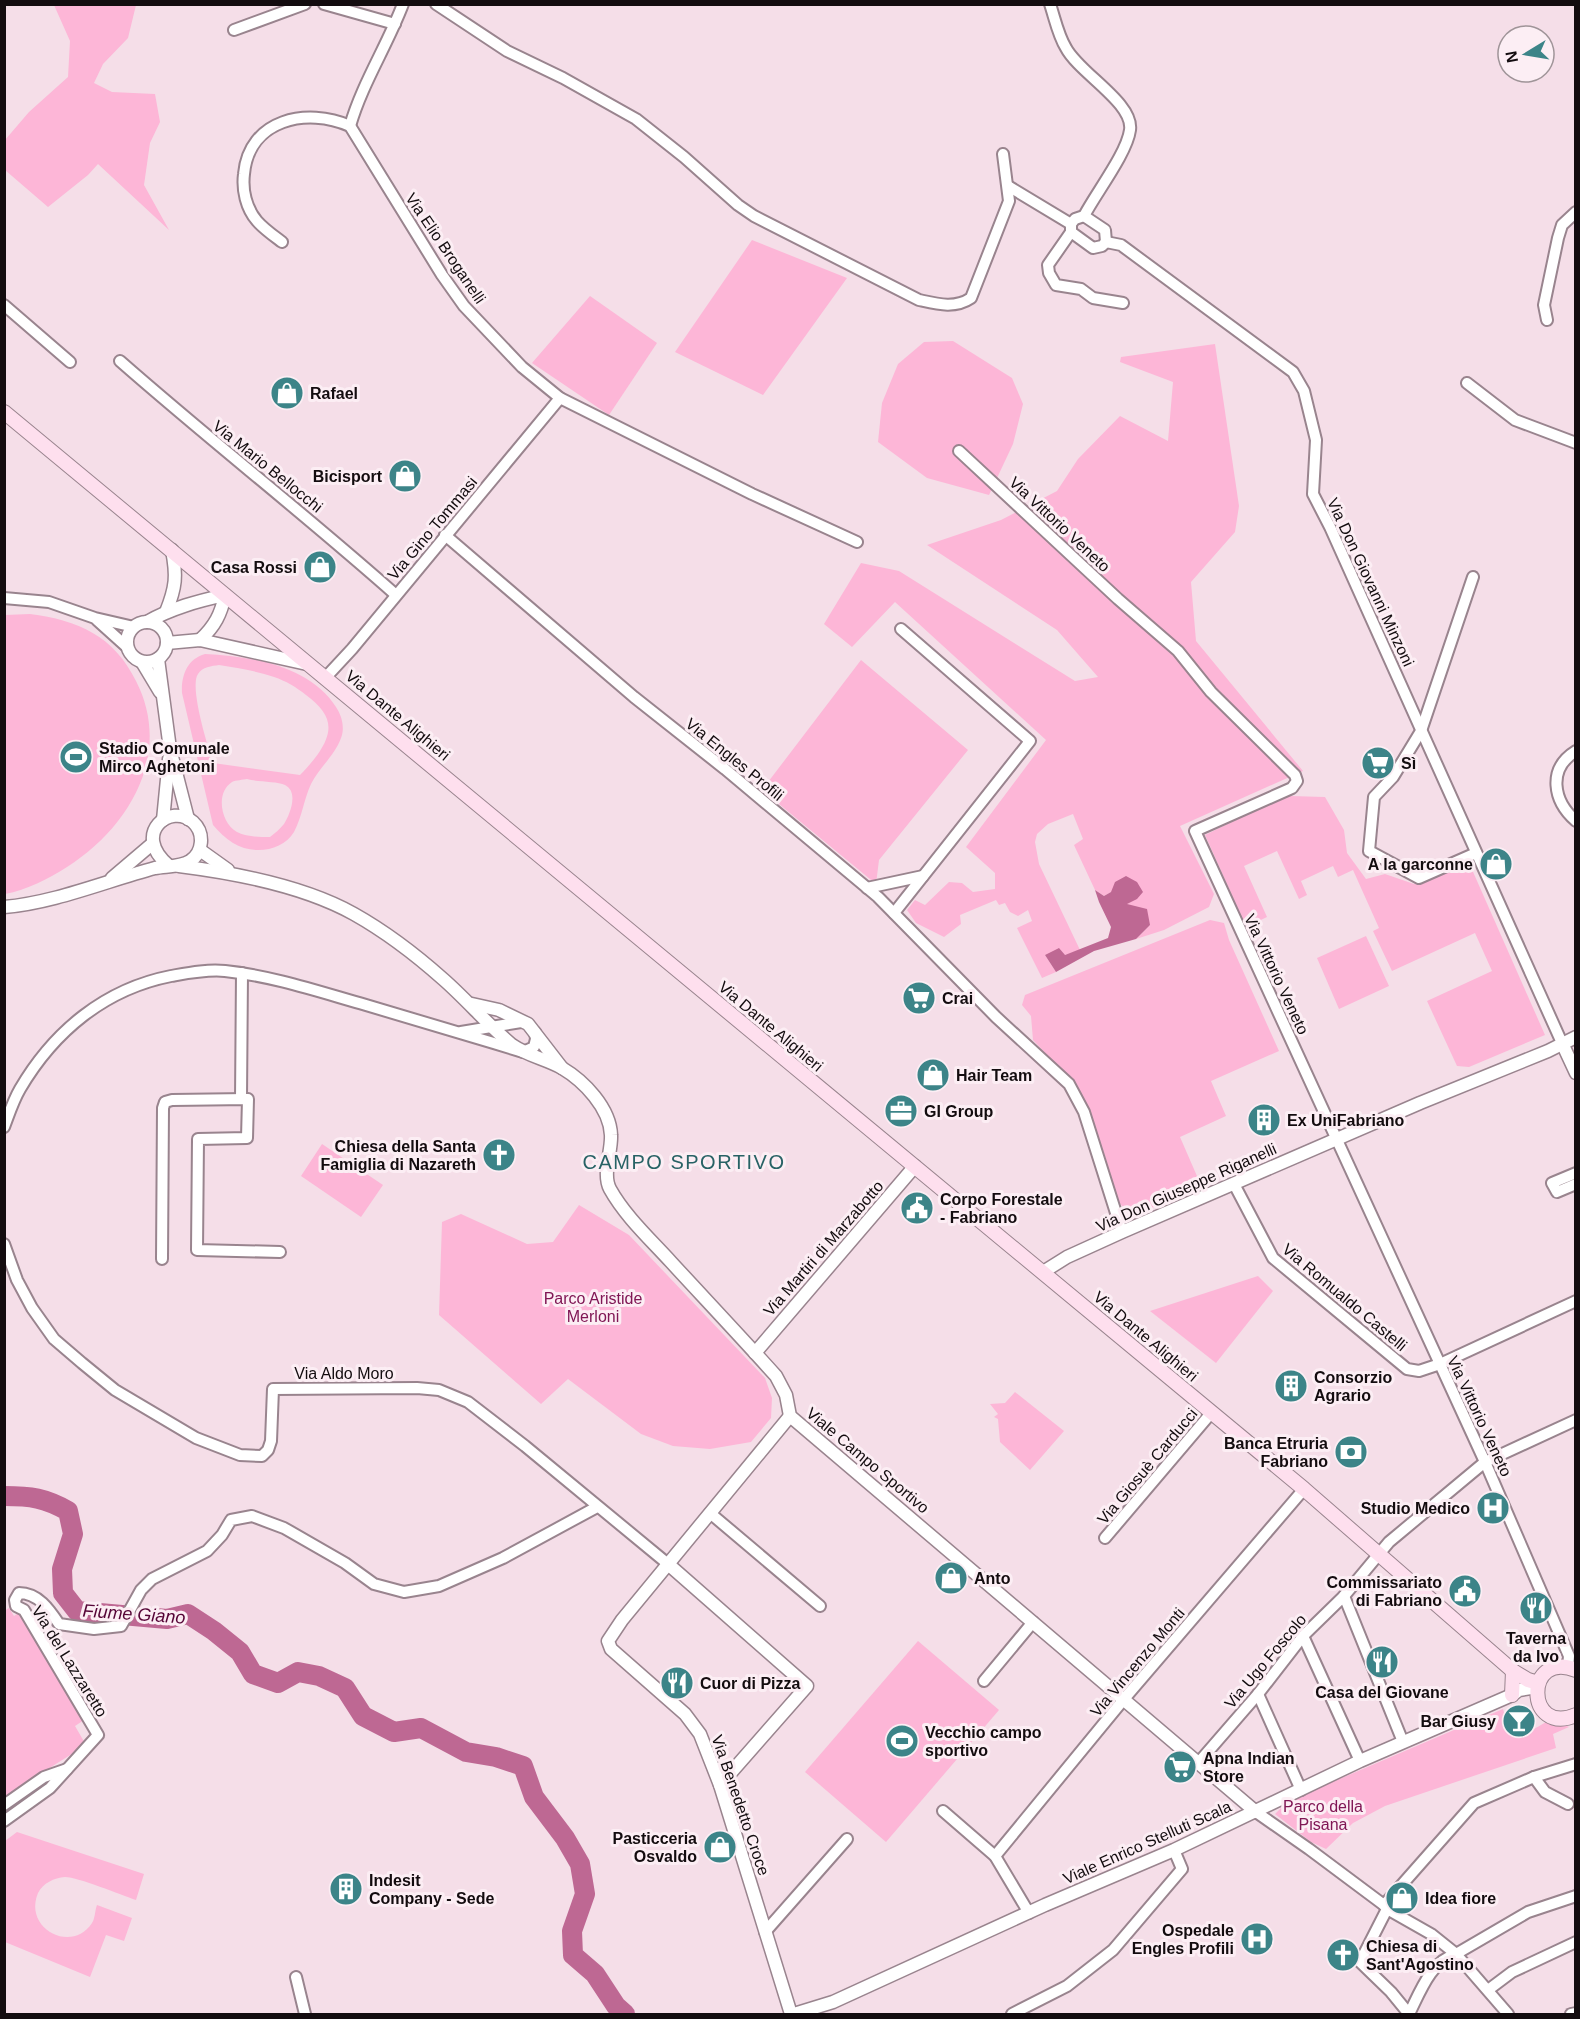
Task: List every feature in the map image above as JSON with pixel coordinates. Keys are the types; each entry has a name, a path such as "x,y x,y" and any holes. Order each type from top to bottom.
{"main road":[{"name":"Via Dante Alighieri","path":"4,412 1212,1412 1379,1553 1513,1671 1539,1687 1544,1711 1549,1715 1562,1718 1575,1716"},
{"path":"1539,1687 1547,1672 1555,1667 1574,1669"},
{"path":"1512,1695 1513,1671"}],"street":[{"path":"234,30 305,4"},
{"path":"324,4 395,24"},
{"path":"282,242 257,221 248,206 242,188 245,162 254,144 267,129 285,121 312,117 337,120 350,126 356,107 403,4"},
{"path":"436,4 507,51 563,78 636,119 754,216 919,300 952,305 963,304 971,298 1010,201 1003,154"},
{"path":"1050,4 1062,39 1071,56 1084,72 1127,113 1130,128 1124,148 1084,216 1075,219 1048,265 1049,273 1056,285 1081,289 1094,298 1123,303"},
{"name":"Via Elio Broganelli","path":"350,126 442,275 464,306 522,367 560,398 752,494 857,542"},
{"path":"1008,186 1071,228 1093,248 1102,246 1106,242"},
{"path":"1547,320 1544,305 1558,238 1562,225 1575,212"},
{"name":"Via Don Giovanni Minzoni","path":"1084,216 1105,230 1106,242 1120,245 1293,372 1304,391 1316,440 1312,494 1330,527 1575,1073"},
{"path":"4,305 70,362"},
{"name":"Via Mario Bellocchi","path":"120,361 313,522 396,595"},
{"path":"1467,383 1515,420 1575,443"},
{"name":"Via Gino Tommasi","path":"326,677 560,398"},
{"name":"Via Vittorio Veneto","path":"959,451 1118,599 1169,642 1211,692 1295,775 1296,782 1292,789 1195,831 1485,1462 1574,1669"},
{"name":"Via Engles Profili","path":"445,535 634,697 725,769 867,888 996,1017 1069,1084 1084,1112 1122,1232"},
{"path":"166,612 174,592 177,573 172,550"},
{"path":"1473,577 1421,731 1393,777 1374,797 1369,851 1419,878 1476,853"},
{"path":"4,598 49,602 94,618 134,627 197,601 225,595 221,615 211,630 200,640"},
{"path":"94,618 127,647 132,657 148,663 158,659 166,649 167,643 164,631 153,623 147,622"},
{"path":"127,647 128,636 134,627"},
{"path":"894,913 1030,741 901,629"},
{"path":"167,643 200,640 312,665"},
{"path":"4,907 17,906 109,880 193,860 200,850 199,830 188,819 170,749 158,659"},
{"path":"142,662 163,697"},
{"path":"163,820 170,749"},
{"path":"1575,751 1568,756 1559,771 1555,786 1565,812 1575,821"},
{"path":"173,865 158,857 152,844 154,831 163,820 173,816 188,819"},
{"path":"109,880 152,844"},
{"name":"Viale Campo Sportivo","path":"200,850 231,872"},
{"name":"Viale Campo Sportivo","path":"173,865 231,872 309,895 353,913 388,935 470,1004 506,1040 523,1053 562,1068"},
{"path":"867,888 923,876"},
{"path":"4,1127 19,1091 40,1057 66,1029 94,1008 150,980 188,973 223,970 308,988 523,1053 534,1047 535,1032"},
{"path":"241,1099 242,973"},
{"name":"Viale Campo Sportivo","path":"470,1004 499,1010 528,1024 562,1068 593,1094 608,1114 612,1136 607,1172 609,1187 637,1225 776,1376 786,1395 790,1416 1256,1812"},
{"path":"458,1033 522,1022"},
{"name":"Via Don Giuseppe Riganelli","path":"1043,1272 1068,1257 1122,1232 1575,1037"},
{"path":"162,1259 163,1108 165,1102 172,1100 248,1099 247,1138 198,1139 197,1251 280,1252"},
{"name":"Via Martiri di Marzabotto","path":"755,1353 915,1166"},
{"path":"1575,1173 1552,1184 1557,1192 1575,1184"},
{"name":"Via Romualdo Castelli","path":"1234,1184 1273,1258 1407,1369 1419,1371 1440,1364 1575,1301"},
{"name":"Via Aldo Moro","path":"4,1244 16,1280 54,1339 115,1390 195,1438 240,1455 262,1456 268,1450 271,1441 273,1389 417,1388 440,1390 468,1402 668,1563"},
{"name":"Via Giosuè Carducci","path":"1105,1538 1212,1412"},
{"name":"Via Benedetto Croce","path":"790,1416 609,1637 608,1645 685,1714 700,1734 720,1785 792,2014"},
{"name":"Via Ugo Foscolo","path":"1199,1762 1258,1694 1303,1636 1344,1596 1389,1542 1485,1462 1575,1420"},
{"name":"Via Vincenzo Monti","path":"995,1856 1124,1699 1304,1489"},
{"name":"Via del Lazzaretto","path":"4,1821 50,1788 98,1735 24,1610 16,1606 15,1600 19,1593 26,1593 39,1599 51,1611 59,1624 94,1629 121,1626 141,1590 152,1579 207,1551 222,1535 231,1520 252,1516 284,1528 345,1563 374,1584 404,1592 439,1586 503,1558 597,1507"},
{"path":"710,1513 820,1606"},
{"path":"668,1563 807,1686 720,1785"},
{"path":"1344,1596 1403,1742"},
{"path":"984,1681 1033,1622"},
{"path":"1303,1636 1360,1761"},
{"name":"Viale Enrico Stelluti Scala","path":"792,2014 833,2002 1174,1850 1360,1761 1519,1690 1539,1687"},
{"path":"1258,1694 1301,1790"},
{"path":"1575,1764 1534,1777 1474,1803 1386,1907 1359,1962 1391,1992 1409,2014 1426,1980 1445,1957 1456,1954 1528,1912 1575,1896"},
{"name":"Via del Lazzaretto","path":"4,1805 44,1777 70,1768"},
{"path":"1534,1777 1545,1792 1568,1804"},
{"path":"943,1811 995,1856 1029,1913"},
{"path":"1256,1812 1310,1848 1386,1907 1431,1934 1456,1954 1508,2014"},
{"path":"765,1932 846,1839"},
{"path":"1012,2014 1067,1986 1113,1950 1182,1869 1174,1850"},
{"path":"1488,1990 1512,1972 1575,1942"},
{"path":"296,1977 305,2014"}],"green space":[{"path":"54,5 136,5 128,38 103,64 94,83 112,92 155,94 160,122 150,143 144,185 169,230 98,164 88,175 48,207 5,170 5,140 29,112 68,77 70,41"},
{"path":"752,240 847,278 763,395 675,352"},
{"path":"590,296 657,343 609,415 532,363"},
{"path":"953,341 1012,378 1023,404 1013,444 989,495 927,478 878,442 882,403 898,364 924,342"},
{"path":"1215,344 1239,506 1235,532 1191,582 1196,641 1303,771 1180,826 1214,894 1209,907 1164,930 1136,939 1150,925 1111,892 1104,896 1095,890 1074,845 1083,839 1073,814 1048,824 1037,834 1035,842 1039,864 1080,950 1065,955 1045,955 1056,972 1042,978 1017,928 1032,921 1028,910 1018,916 1010,912 1005,903 999,905 996,900 960,915 961,924 944,937 916,923 907,910 915,900 925,905 949,882 962,883 973,892 995,889 995,873 966,847 1046,740 895,602 852,647 824,624 861,563 899,571 1075,681 1098,677 1057,630 927,545 1001,520 1057,491 1078,459 1120,416 1168,441 1173,382 1120,362 1121,357"},
{"name":"Stadio Comunale Mirco Aghetoni","path":"30,614 79,626 93,633 117,652 136,681 146,708 150,735 147,761 139,786 126,810 110,831 67,867 29,887 5,894 5,615"},
{"path":"205,654 241,657 278,666 311,682 325,693 340,714 343,730 341,738 311,784 294,832 282,844 257,850 241,847 227,839 213,825 182,693 186,669 199,656","holes":["219,665 283,680 321,708 328,721 327,736 318,754 300,775 213,763 197,704 196,681 202,670","247,779 285,785 292,793 291,809 286,820 281,828 270,837 249,836 237,832 231,828 224,815 223,793 232,782"]},
{"path":"861,660 968,750 879,860 876,884 762,790"},
{"path":"1290,796 1325,797 1344,830 1347,853 1366,879 1385,874 1414,884 1461,864 1470,865 1545,1035 1469,1067 1457,1066 1427,1001 1492,971 1475,933 1392,971 1373,931 1379,928 1353,870 1338,877 1333,866 1301,881 1307,895 1299,899 1277,851 1244,866 1267,917 1246,927 1205,835"},
{"path":"1210,920 1224,923 1229,940 1279,1051 1211,1081 1226,1116 1180,1137 1200,1183 1142,1213 1125,1210 1118,1201 1105,1156 1079,1089 1033,1040 1031,1016 1022,1005 1025,995"},
{"path":"1366,936 1389,986 1339,1009 1317,958"},
{"path":"322,1144 383,1185 361,1217 301,1176"},
{"name":"Parco Aristide Merloni","path":"579,1205 629,1235 765,1378 772,1398 771,1418 751,1442 710,1449 673,1446 641,1434 568,1379 541,1404 439,1315 442,1222 461,1214 527,1244 553,1242"},
{"path":"1258,1276 1273,1291 1216,1363 1150,1311"},
{"path":"1015,1392 1064,1431 1030,1470 1000,1442 998,1419 994,1417 998,1414 990,1404 1005,1403"},
{"path":"9,1608 14,1616 20,1612 87,1718 75,1726 86,1745 5,1796 4,1611"},
{"name":"Vecchio campo sportivo","path":"918,1641 999,1710 886,1842 805,1772"},
{"name":"Parco della Pisana","path":"1503,1709 1510,1733 1526,1732 1551,1719 1569,1727 1553,1734 1556,1748 1385,1806 1353,1823 1326,1849 1311,1842 1275,1814 1288,1801"},
{"path":"17,1832 144,1874 136,1900 65,1877 49,1882 38,1893 35,1906 37,1917 43,1926 62,1937 83,1932 93,1921 97,1905 132,1918 124,1941 106,1935 90,1977 5,1942 5,1841"}],"shaded area":[{"path":"1126,876 1137,882 1143,892 1137,899 1127,904 1147,909 1150,925 1136,939 1094,951 1056,972 1045,955 1059,948 1065,955 1108,938 1111,927 1095,890 1104,896 1111,892 1115,882"}],"waterway":[{"name":"Fiume Giano","path":"4,1496 38,1499 68,1511 73,1534 62,1569 63,1593 77,1611 167,1619 188,1614 240,1652 253,1674 278,1683 298,1672 319,1676 345,1688 363,1716 394,1732 421,1728 466,1752 496,1757 523,1766 534,1797 565,1838 580,1864 585,1894 572,1931 573,1955 595,1974 616,2006 625,2014"}],"place":[{"name":"Rafael","path":"287,393"},
{"name":"Bicisport","path":"405,476"},
{"name":"Casa Rossi","path":"320,567"},
{"name":"Stadio Comunale Mirco Aghetoni","path":"76,757"},
{"name":"Sì","path":"1378,763"},
{"name":"A la garconne","path":"1496,864"},
{"name":"Crai","path":"919,998"},
{"name":"Hair Team","path":"933,1075"},
{"name":"GI Group","path":"901,1111"},
{"name":"Ex UniFabriano","path":"1264,1120"},
{"name":"Chiesa della Santa Famiglia di Nazareth","path":"499,1155"},
{"name":"Corpo Forestale - Fabriano","path":"917,1208"},
{"name":"Consorzio Agrario","path":"1291,1386"},
{"name":"Banca Etruria Fabriano","path":"1351,1452"},
{"name":"Studio Medico","path":"1493,1508"},
{"name":"Anto","path":"951,1578"},
{"name":"Commissariato di Fabriano","path":"1465,1591"},
{"name":"Taverna da Ivo","path":"1536,1608"},
{"name":"Casa del Giovane","path":"1382,1662"},
{"name":"Cuor di Pizza","path":"677,1683"},
{"name":"Bar Giusy","path":"1519,1721"},
{"name":"Vecchio campo sportivo","path":"902,1741"},
{"name":"Apna Indian Store","path":"1180,1767"},
{"name":"Pasticceria Osvaldo","path":"720,1847"},
{"name":"Indesit Company - Sede","path":"346,1889"},
{"name":"Idea fiore","path":"1402,1898"},
{"name":"Ospedale Engles Profili","path":"1257,1939"},
{"name":"Chiesa di Sant'Agostino","path":"1343,1955"}],"district":[{"name":"CAMPO SPORTIVO","path":"684,1162"}]}
